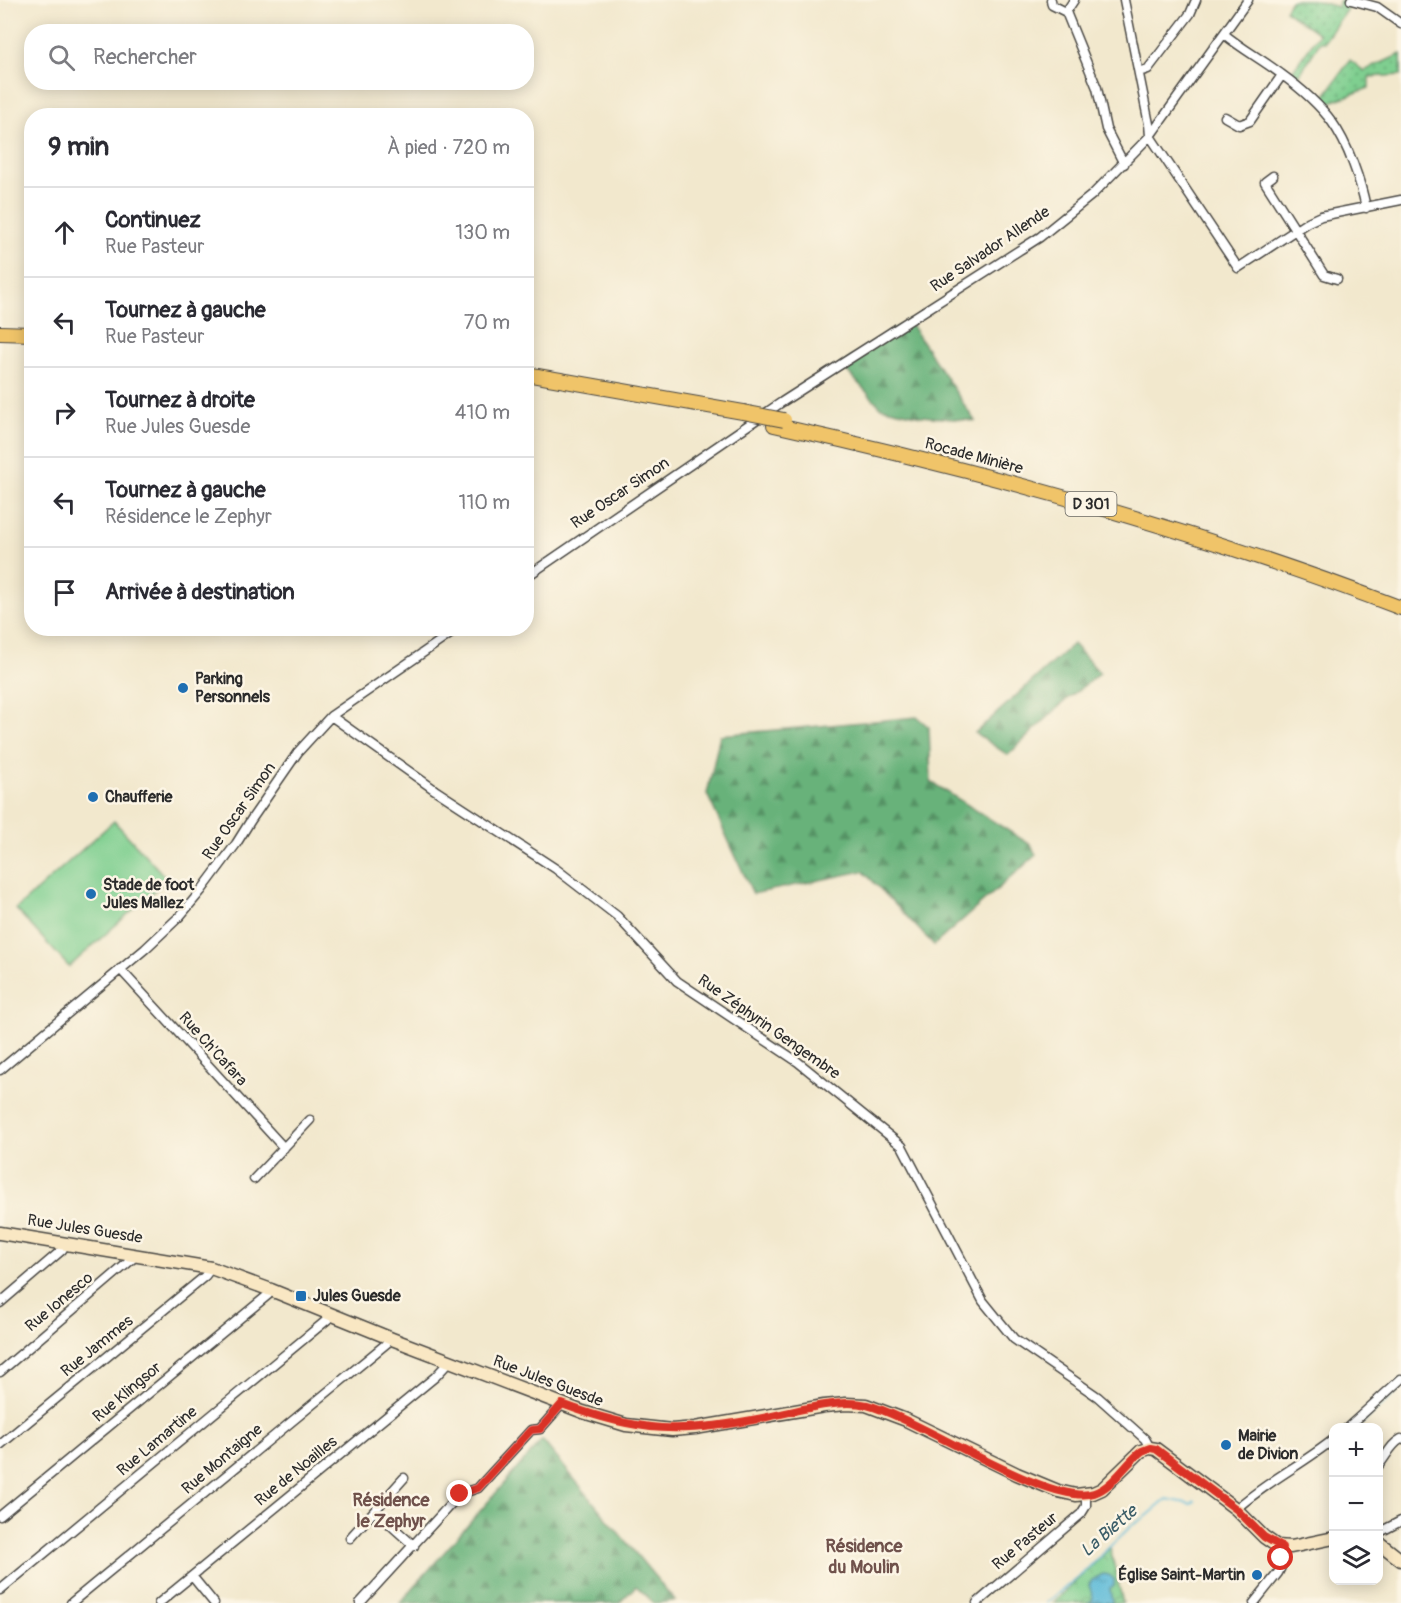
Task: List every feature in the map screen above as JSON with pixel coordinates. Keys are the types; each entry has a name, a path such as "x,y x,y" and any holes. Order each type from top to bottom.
{"highway":[{"path":"0,333 24,334"},
{"name":"Rocade Minière","path":"534,375 740,414 969,462 1059,486 1242,543 1401,599"},
{"name":"Rocade Minière","path":"534,382 740,414"},
{"name":"Rocade Minière","path":"779,422 1121,513 1272,562 1401,608"}],"main road":[{"name":"Rue Jules Guesde","path":"0,1233 211,1268 562,1404 626,1425 672,1430 712,1427 824,1406 866,1405 906,1420 1017,1474 1058,1491 1086,1495"},
{"path":"1086,1495 1102,1489 1136,1456 1150,1448 1156,1449 1236,1509 1264,1537 1282,1547 1329,1539"},
{"path":"1383,1546 1401,1560"}],"street":[{"path":"1051,0 1052,5 1066,12 1097,88 1106,129 1124,164"},
{"path":"1066,12 1074,0"},
{"path":"1124,0 1150,136 1238,268 1295,230 1321,216 1401,200"},
{"path":"1139,72 1148,69 1190,14 1196,0"},
{"name":"Rue Salvador Allende","path":"731,435 1040,237 1092,195 1150,136 1248,0"},
{"path":"1351,0 1377,7 1401,24"},
{"path":"1224,34 1282,75 1332,122 1343,142 1363,191 1366,208"},
{"path":"1225,117 1239,125 1250,121 1282,75"},
{"path":"1273,176 1264,182 1324,275 1337,279"},
{"name":"Rue Oscar Simon","path":"534,571 731,435"},
{"name":"Rue Oscar Simon","path":"0,1070 168,927 201,891 298,752 331,716 447,636"},
{"name":"Rue Zéphyrin Gengembre","path":"331,716 435,790 556,868 617,916 677,981 798,1062 902,1146 983,1301 1014,1339 1098,1397 1145,1439 1150,1448"},
{"name":"Rue Ch'Cafara","path":"120,969 284,1148"},
{"path":"254,1179 310,1120"},
{"path":"0,1303 62,1250 66,1243"},
{"name":"Rue Ionesco","path":"0,1372 137,1255"},
{"name":"Rue Jammes","path":"0,1444 196,1284 211,1268"},
{"name":"Rue Klingsor","path":"0,1516 268,1295 271,1290"},
{"name":"Rue Lamartine","path":"0,1590 333,1314"},
{"name":"Rue Montaigne","path":"71,1603 392,1339"},
{"name":"Rue de Noailles","path":"159,1603 435,1377 450,1361"},
{"path":"1353,1423 1401,1379"},
{"path":"360,1603 460,1494 478,1488 531,1430 540,1429 562,1404"},
{"path":"1383,1461 1393,1443 1401,1439"},
{"path":"1236,1509 1251,1496 1329,1443"},
{"path":"350,1538 404,1478"},
{"name":"Rue Pasteur","path":"977,1603 1081,1514 1086,1506 1086,1495"},
{"path":"375,1511 414,1546"},
{"path":"1382,1531 1401,1521"},
{"path":"1254,1603 1281,1567 1282,1547"},
{"path":"192,1576 214,1603"}],"green space":[{"path":"1291,0 1313,0 1337,7 1340,0 1351,3 1324,42 1320,42 1297,79 1290,74 1319,34 1285,10"},
{"path":"1401,54 1401,75 1369,77 1369,88 1326,104 1322,100 1350,60 1364,71"},
{"path":"908,320 975,421 921,416 881,407 841,365"},
{"path":"1073,644 1100,673 1067,699 1008,755 975,733"},
{"path":"917,717 929,727 931,782 1031,845 1036,855 934,945 863,871 753,894 707,794 720,735"},
{"name":"Stade de foot Jules Mallez","path":"114,821 167,879 69,967 16,909"},
{"path":"542,1440 675,1601 654,1603 636,1586 619,1603 400,1603"},
{"path":"1110,1548 1123,1603 1053,1603"}],"water":[{"path":"1103,1574 1114,1579 1114,1586 1110,1589 1112,1603 1088,1603 1093,1597 1089,1585 1092,1580"}],"waterway":[{"name":"La Biette","path":"1362,1423 1401,1389"},
{"name":"La Biette","path":"1046,1603 1081,1575 1131,1526 1167,1499 1191,1504 1195,1501"}],"place":[{"name":"Parking Personnels","path":"183,688"},
{"name":"Chaufferie","path":"93,797"},
{"name":"Stade de foot Jules Mallez","path":"91,894"},
{"name":"Jules Guesde","path":"301,1296"},
{"name":"Mairie de Divion","path":"1226,1445"},
{"name":"Église Saint-Martin","path":"1257,1575"}],"district":[{"name":"Résidence le Zephyr","path":"391,1510"},
{"name":"Résidence du Moulin","path":"864,1556"}],"route":[{"path":"460,1494 478,1488 531,1430 540,1429 562,1404 626,1425 672,1430 712,1427 824,1406 866,1405 906,1420 1017,1474 1058,1491 1076,1495 1086,1495 1102,1489 1111,1483 1142,1451 1150,1448 1156,1449 1236,1509 1264,1537 1282,1547 1281,1558"}]}
